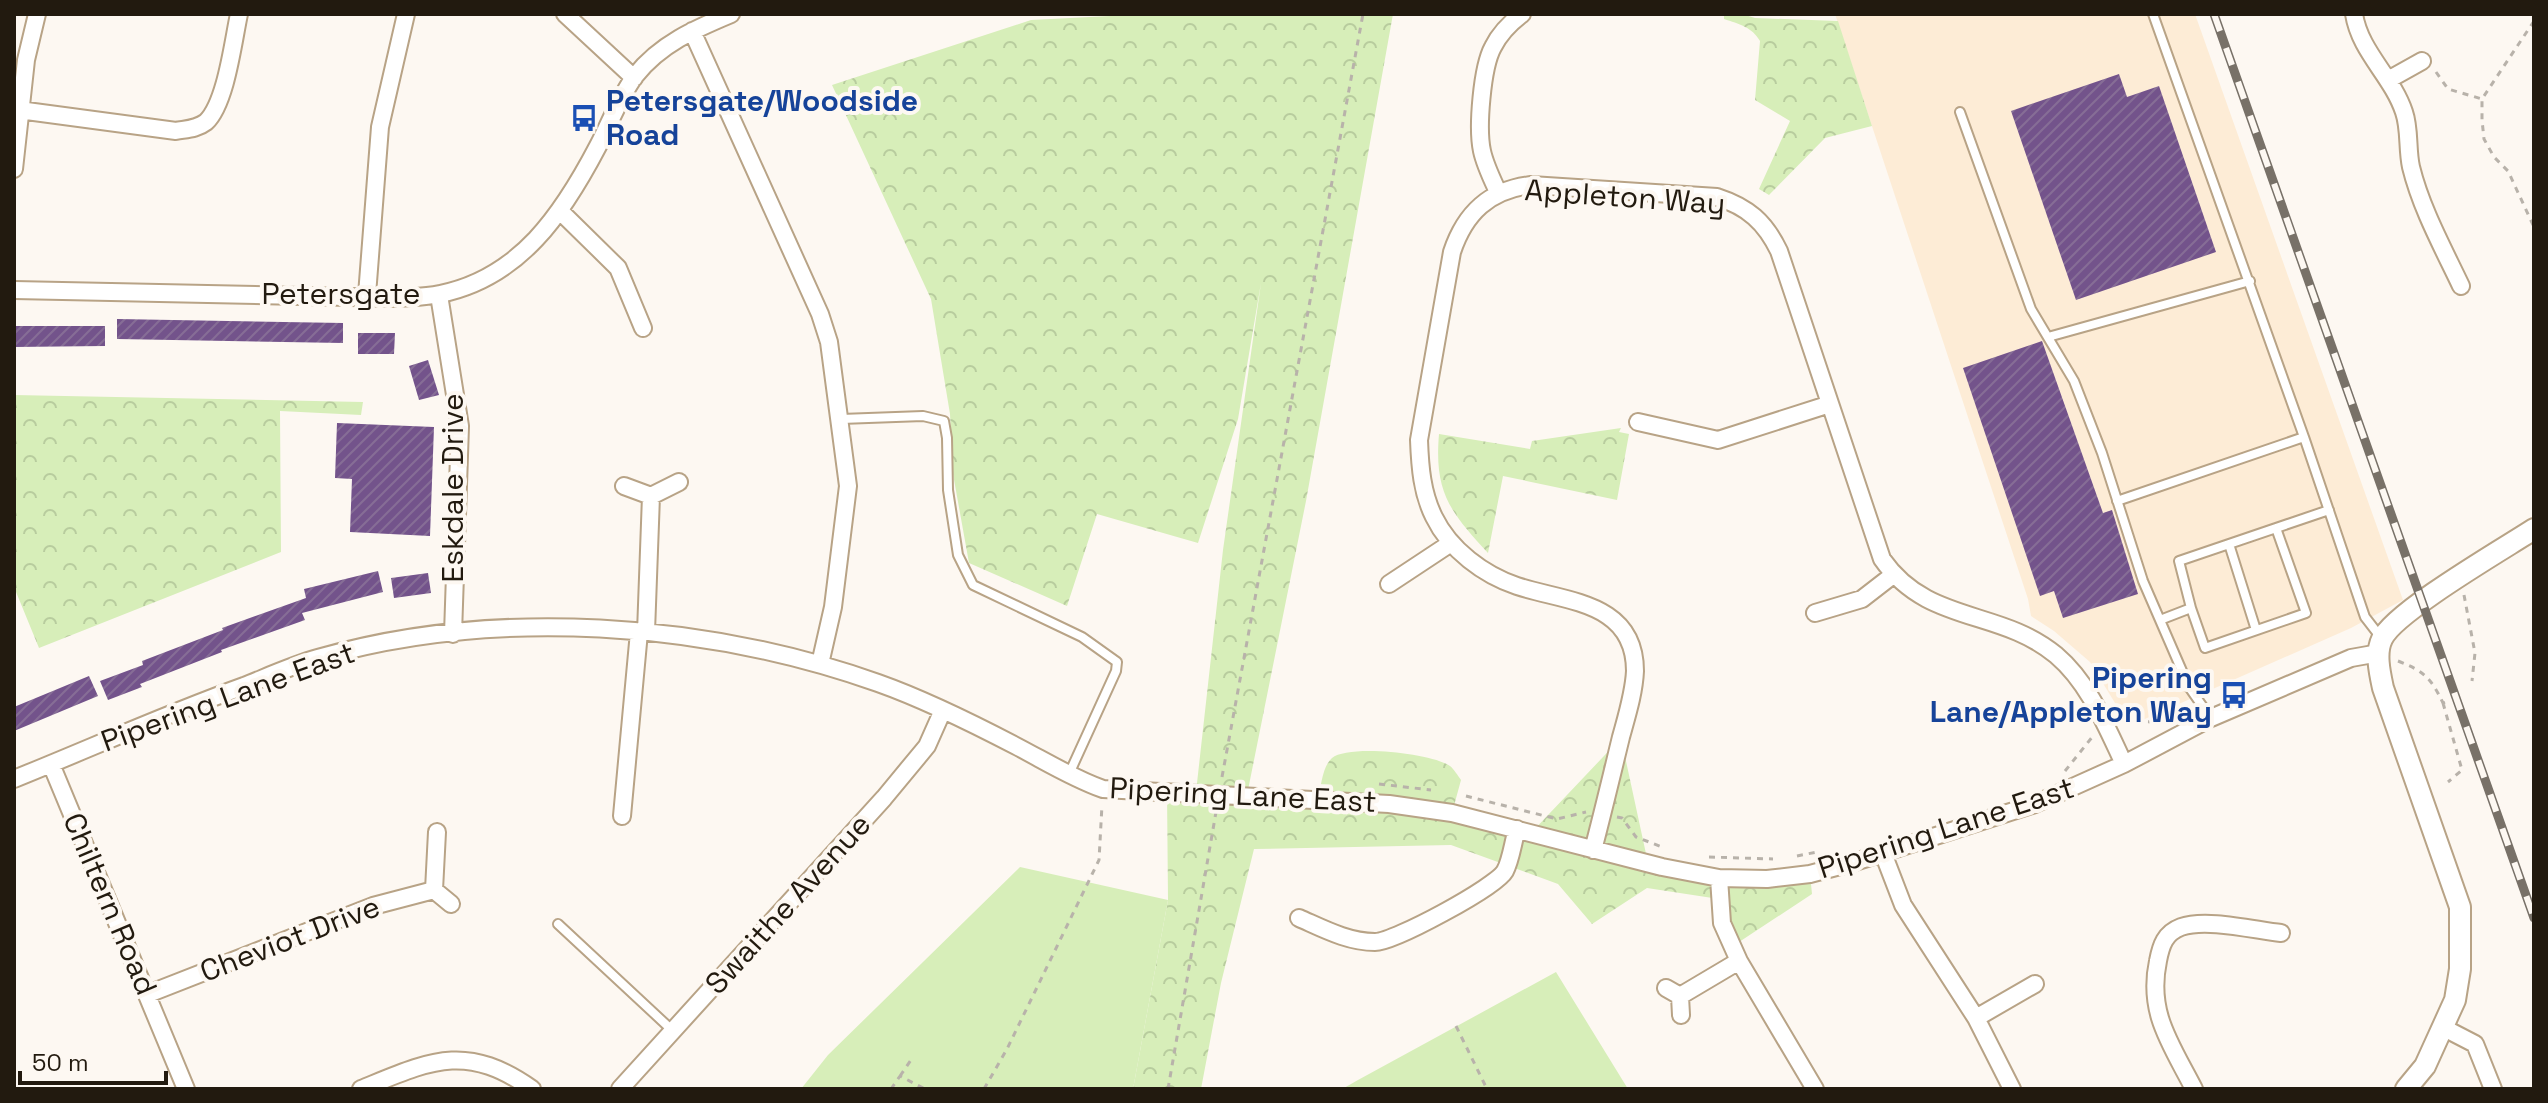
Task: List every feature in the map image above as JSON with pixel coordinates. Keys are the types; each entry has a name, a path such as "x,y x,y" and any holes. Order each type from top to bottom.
{"street":[{"path":"14,169 26,60 37,14"},
{"path":"19,110 176,131 194,129 204,123 218,103 239,14"},
{"path":"367,295 380,127 406,14"},
{"path":"565,14 634,78"},
{"name":"Petersgate","path":"14,290 398,298 439,295 471,285 502,268 536,242 561,212 634,78 673,41 731,14"},
{"path":"1498,192 1483,155 1480,136 1486,68 1492,48 1508,25 1522,14"},
{"path":"2354,14 2366,50 2388,80 2405,113 2411,167 2433,229 2461,286"},
{"path":"692,31 820,314 829,342 848,486 833,607 820,664"},
{"path":"2388,80 2422,61"},
{"name":"Appleton Way","path":"1593,850 1630,701 1635,670 1632,650 1617,623 1600,610 1498,578 1451,543 1435,520 1425,495 1419,440 1452,252 1459,231 1470,214 1498,192 1531,185 1717,197 1753,214 1769,230 1779,251 1879,551 1893,575 1927,601 1997,623 2055,655 2091,696 2124,764"},
{"path":"561,212 618,268 643,328"},
{"name":"Eskdale Drive","path":"439,295 460,426 453,634"},
{"path":"1638,422 1718,440 1830,404"},
{"path":"624,486 651,496 679,482"},
{"path":"622,816 642,632 651,496"},
{"path":"2406,1089 2425,1066 2455,1000 2460,969 2460,907 2383,688 2381,646 2391,628 2423,601 2534,529"},
{"path":"1389,584 1451,543"},
{"path":"1815,613 1862,599 1893,575"},
{"name":"Pipering Lane East","path":"14,779 148,721 316,659 414,637 529,627 642,632 742,645 820,664 881,684 943,710 1068,775 1103,789 1389,804 1452,813 1662,867 1719,878 1767,879 1810,874 2035,804 2124,764 2211,718 2381,646"},
{"name":"Swaithe Avenue","path":"620,1089 884,798 927,746 943,710"},
{"name":"Chiltern Road","path":"51,764 186,1089"},
{"path":"1299,918 1345,938 1361,941 1380,942 1400,935 1490,886 1505,872 1517,829"},
{"path":"437,832 434,890 451,904"},
{"path":"1883,853 1903,905 1976,1018 2012,1089"},
{"path":"1719,878 1722,923 1739,961 1815,1089"},
{"name":"Cheviot Drive","path":"148,994 373,906 434,890"},
{"path":"2194,1089 2159,1022 2154,979 2162,943 2171,932 2183,926 2203,925 2281,933"},
{"path":"1681,1015 1673,992 1739,961"},
{"path":"1976,1018 2035,984"},
{"path":"2444,1028 2475,1044 2493,1089"},
{"path":"361,1089 416,1066 445,1059 477,1063 510,1074 532,1089"}],"lane":[{"path":"2153,14 2250,281 2365,617 2381,646"},
{"path":"1960,112 2031,309 2074,381 2143,581 2189,687 2211,718"},
{"path":"2048,337 2250,281"},
{"path":"841,419 923,416 944,421 948,490 958,555 973,585 1082,637 1117,662 1116,671 1068,775"},
{"path":"2117,501 2304,437"},
{"path":"2276,528 2306,613 2205,648 2179,561 2276,528 2329,510"},
{"path":"2229,544 2256,630"},
{"path":"2160,620 2191,608"},
{"path":"558,924 673,1031"}],"path":[{"path":"1168,1089 1219,794 1363,14"},
{"path":"2534,21 2482,99 2484,139 2494,157 2508,171 2534,227"},
{"path":"2422,61 2435,71 2448,89 2482,99"},
{"path":"2455,579 2465,597 2475,653 2472,681"},
{"path":"2381,646 2431,679 2443,703 2462,770 2448,782"},
{"path":"2443,703 2450,702"},
{"path":"2060,777 2099,729 2128,719 2154,722 2200,703"},
{"path":"1369,784 1399,784 1439,792"},
{"path":"984,1089 1007,1049 1099,860 1103,789"},
{"path":"1466,797 1557,819 1584,812 1603,813 1622,818 1636,837 1669,850"},
{"path":"1794,856 1823,851"},
{"path":"1709,857 1780,859"},
{"path":"1456,1026 1487,1089"},
{"path":"891,1089 913,1057"},
{"path":"900,1076 925,1089"}],"shaded area":[{"path":"1835,14 2195,14 2403,600 2351,628 2129,726 2090,662 2031,616 2028,599"}],"green space":[{"path":"1149,14 1393,14 1306,501 1247,795 1318,800 1324,772 1332,758 1372,751 1409,754 1440,761 1456,773 1461,780 1452,813 1531,833 1621,738 1648,863 1719,878 1810,874 1812,894 1733,946 1719,899 1647,888 1592,924 1558,884 1451,845 1254,849 1221,983 1201,1089 1133,1089 1168,900 1167,792 1196,792 1223,550 1261,283 1238,419 1198,543 1097,514 1067,606 969,563 953,474 950,414 931,299 832,85 1031,20"},
{"path":"1724,14 1838,21 1872,126 1825,138 1769,195 1759,189 1790,121 1755,100 1760,41 1749,29 1724,19"},
{"path":"14,395 363,402 361,415 280,411 281,552 39,648 14,587"},
{"path":"1621,428 1619,432 1629,434 1617,500 1503,476 1488,553 1454,513 1447,500 1439,471 1439,434 1530,449 1532,441"},
{"path":"1020,867 1168,900 1133,1089 801,1089 828,1055"},
{"path":"1556,972 1628,1089 1344,1088 1358,1080"}],"building":[{"path":"2119,74 2127,97 2159,86 2216,252 2076,300 2011,111"},
{"path":"117,319 343,323 343,343 117,339"},
{"path":"14,326 105,326 105,346 14,347"},
{"path":"358,333 395,333 394,354 358,354"},
{"path":"2042,341 2103,513 2112,510 2138,594 2063,618 2054,591 2040,596 1963,368"},
{"path":"428,360 439,395 419,400 409,366"},
{"path":"337,423 434,427 430,536 350,532 352,479 335,478"},
{"path":"378,571 383,592 302,613 305,620 221,650 108,700 100,681 143,665 142,661 222,628 306,598 304,589"},
{"path":"428,573 431,593 394,598 391,578"},
{"path":"89,676 98,696 14,731 14,707"}],"railway":[{"path":"2214,14 2534,918"}],"place":[{"name":"Petersgate/Woodside Road","path":"584,118"},
{"name":"Pipering Lane/Appleton Way","path":"2234,695"}]}
